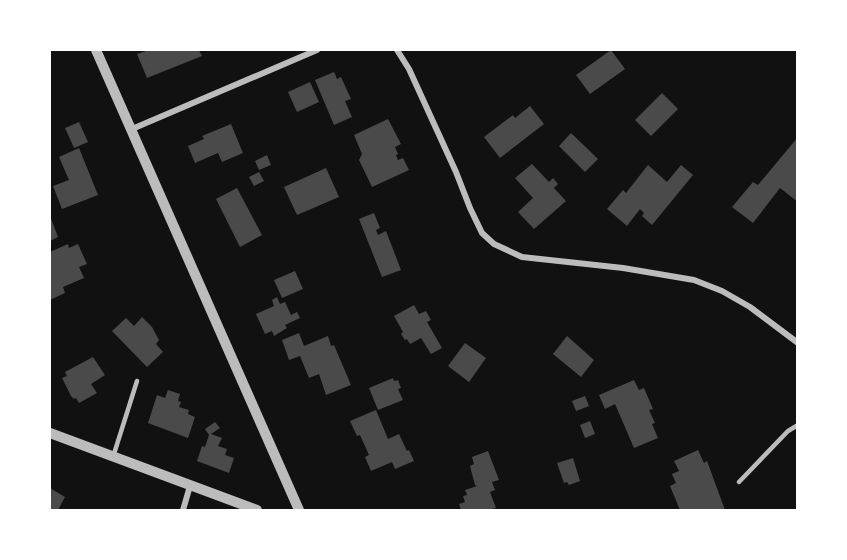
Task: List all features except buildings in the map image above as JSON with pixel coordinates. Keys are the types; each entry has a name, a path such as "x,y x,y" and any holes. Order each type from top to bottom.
{"street":[{"path":"96,50 299,510"},
{"path":"132,129 317,50"},
{"path":"397,50 409,69 478,225 482,233 494,244 522,257 623,268 694,280 722,291 750,307 798,344"},
{"path":"50,433 256,510"},
{"path":"183,510 190,486"}],"lane":[{"path":"113,457 136,381"},
{"path":"739,482 788,431 798,424"}]}
